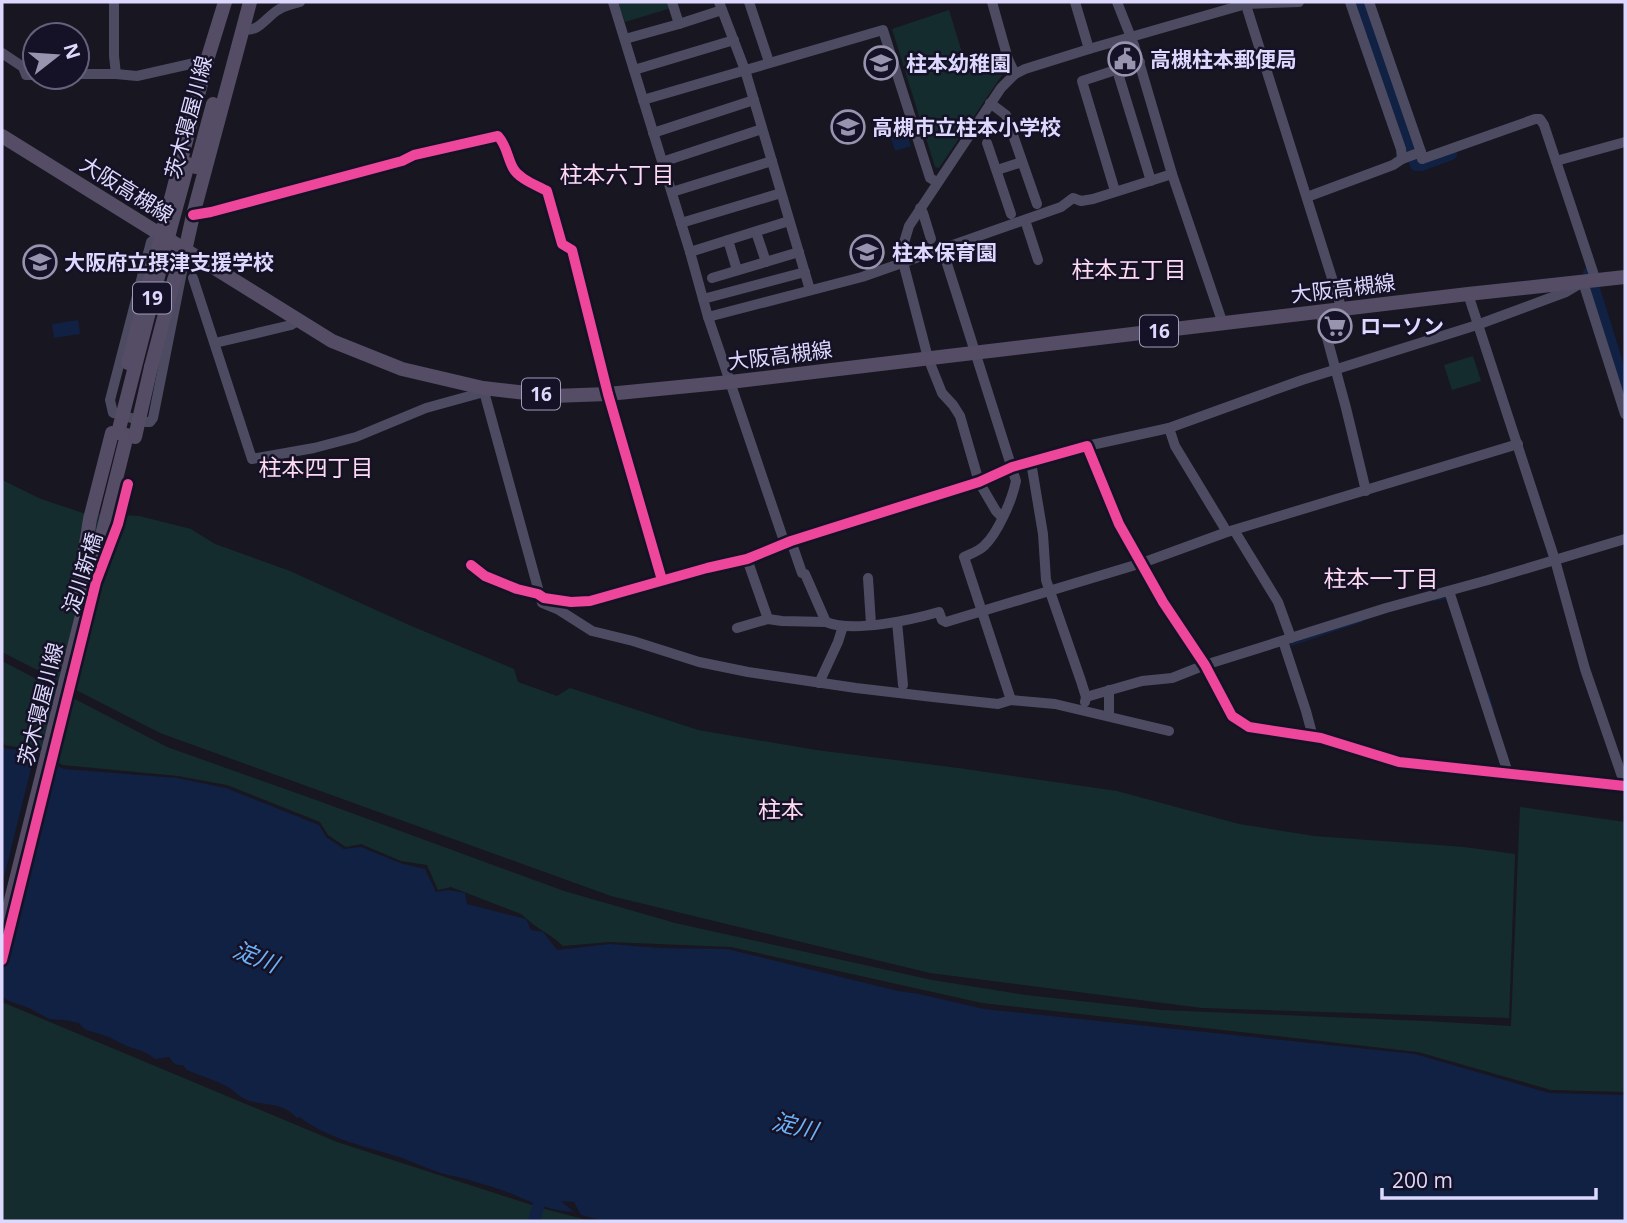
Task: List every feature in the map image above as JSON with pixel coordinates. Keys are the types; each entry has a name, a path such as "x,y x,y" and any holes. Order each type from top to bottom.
{"main road":[{"path":"111,480 123,435 128,363 208,57 225,2"},
{"name":"茨木寝屋川線","path":"123,435 232,2"},
{"name":"茨木寝屋川線","path":"192,165 242,2"},
{"path":"111,480 123,435 151,368 174,280 185,251 250,2"},
{"name":"大阪高槻線","path":"2,136 332,341 402,369 483,390 553,396 608,394 730,382 1625,277"},
{"name":"茨木寝屋川線","path":"2,903 111,480"},
{"name":"茨木寝屋川線","path":"2,936 80,604"}],"street":[{"path":"114,2 116,74"},
{"path":"243,29 254,29 276,10 300,2"},
{"path":"613,2 730,382 788,543 826,622"},
{"path":"672,2 678,24"},
{"path":"749,2 769,62"},
{"path":"992,2 1008,59 1015,74"},
{"path":"1074,2 1089,49"},
{"path":"1117,2 1140,62 1172,174 1223,324"},
{"path":"1002,517 996,512 979,482 960,416 942,393 928,358 903,262 909,226 990,103 1015,74 1029,67 1246,3 1299,2"},
{"path":"1350,2 1401,149 1402,159"},
{"path":"1369,2 1422,159 1535,119 1540,119 1544,124 1625,414"},
{"path":"1246,3 1342,310"},
{"path":"625,39 678,24 720,6 745,70 810,290"},
{"path":"643,100 883,30 930,177 937,182"},
{"path":"634,70 734,40"},
{"path":"2,53 21,66"},
{"path":"91,74 137,76 199,62 208,57"},
{"path":"1115,191 1082,81 1140,62"},
{"path":"1117,70 1152,181"},
{"path":"653,133 754,100"},
{"path":"990,103 1006,115 1037,204"},
{"path":"662,162 762,129"},
{"path":"193,215 402,161 414,155 498,136 504,143 517,174 547,191 562,244 572,250 608,394 662,580"},
{"path":"1556,161 1625,142"},
{"path":"988,143 1011,214"},
{"path":"1307,197 1420,152"},
{"path":"671,192 772,161"},
{"path":"997,170 1022,162"},
{"path":"708,317 862,277 1062,207 1073,198 1086,200 1172,174"},
{"path":"681,223 781,193"},
{"path":"920,208 932,239"},
{"path":"1025,220 1038,260"},
{"path":"690,252 789,221"},
{"path":"756,232 766,262"},
{"path":"161,234 151,242 110,400 113,413 146,422 153,418 185,251"},
{"path":"728,240 737,270"},
{"path":"942,248 1016,481 1007,511 984,547 964,557 1011,700"},
{"path":"712,278 799,252"},
{"path":"703,299 805,272"},
{"path":"193,278 252,459 356,438 426,408 483,390 542,603 559,610 592,631 633,640 699,662 748,672 877,691 998,704 1011,700 1055,704 1169,731"},
{"path":"471,565 485,576 544,598 570,603 590,601 747,559 788,543 979,482 1012,467 1087,446 1169,428 1477,324 1589,281"},
{"path":"1087,446 1119,524 1163,602 1205,665 1232,716 1241,722 1249,727 1313,737 1399,762 1625,785 1585,669 1555,560 1468,294"},
{"path":"1320,312 1366,491"},
{"path":"215,343 290,325 299,320"},
{"path":"1169,428 1175,446 1278,602 1313,737"},
{"path":"737,628 768,619 826,622 843,626 897,622 939,612 942,620 946,622 1142,563 1231,531 1518,444"},
{"path":"1031,462 1049,591 1086,697 1083,712"},
{"path":"1086,697 1142,681 1172,678 1386,608 1625,539"},
{"path":"747,559 768,619"},
{"path":"868,578 871,624"},
{"path":"1449,590 1508,773"},
{"path":"897,622 903,685"},
{"path":"819,683 843,626"},
{"path":"1109,716 1110,690"},
{"path":"1612,748 1625,746"}],"green space":[{"path":"618,2 669,2 671,8 625,22"},
{"path":"949,10 967,69 997,60 1002,75 939,168 935,167 892,29"},
{"path":"1473,356 1481,381 1452,390 1444,365"},
{"path":"2,480 41,499 83,513 139,516 191,529 215,544 290,571 514,669 518,682 557,696 570,688 698,730 816,750 1117,791 1239,824 1314,836 1464,847 1515,854 1509,1018 1202,1008 930,973 611,896 160,733 2,652"},
{"path":"2,661 167,747 564,891 675,923 932,980 1026,995 1161,1010 1511,1026 1520,807 1625,822 1625,1092 1551,1090 1418,1052 982,1003 731,947 610,942 563,946 521,914 451,887 438,890 427,865 401,861 361,844 346,847 328,835 320,822 227,785 178,776 63,765 33,750 5,745 2,741"},
{"path":"2,1002 337,1142 541,1208 591,1221 2,1221"}],"water":[{"path":"903,120 911,146 895,151 887,125"},
{"path":"78,320 80,334 54,338 52,324"},
{"name":"淀川","path":"2,746 25,751 64,769 177,778 226,788 319,825 326,837 344,849 361,847 400,863 425,869 436,892 448,890 465,893 467,904 526,919 531,930 543,932 557,950 610,944 727,949 984,1009 1415,1054 1549,1093 1625,1095 1625,1221 604,1221 581,1215 574,1202 561,1201 574,1212 550,1208 334,1136 300,1117 297,1118 284,1108 241,1097 230,1088 187,1070 183,1065 175,1064 169,1057 155,1059 107,1036 87,1030 79,1023 49,1019 2,997"}],"pier":[{"path":"35,752 53,760 2,967 2,885"}],"waterway":[{"path":"1361,2 1416,165 1451,154"},
{"path":"1589,273 1625,388"},
{"path":"1434,600 1446,598"},
{"path":"1291,645 1362,621"},
{"path":"1488,693 1493,711"},
{"path":"534,1221 543,1189"}],"cycle path":[{"path":"193,215 402,161 414,155 498,136 516,172 547,191 562,244 572,250 608,394 662,580"},
{"path":"471,565 485,576 544,598 571,602 590,601 747,559 791,541 979,482 1012,467 1087,446 1119,524 1163,602 1205,665 1232,716 1249,727 1321,738 1399,762 1625,786"},
{"name":"淀川新橋","path":"2,960 96,582 118,524 128,484"}],"place":[{"name":"高槻柱本郵便局","path":"1125,59"},
{"name":"柱本幼稚園","path":"881,63"},
{"name":"高槻市立柱本小学校","path":"848,127"},
{"name":"柱本保育園","path":"867,252"},
{"name":"大阪府立摂津支援学校","path":"40,262"},
{"name":"ローソン","path":"1335,326"}],"district":[{"name":"柱本六丁目","path":"617,174"},
{"name":"柱本五丁目","path":"1129,269"},
{"name":"柱本四丁目","path":"316,467"},
{"name":"柱本一丁目","path":"1381,578"},
{"name":"柱本","path":"781,809"}]}
